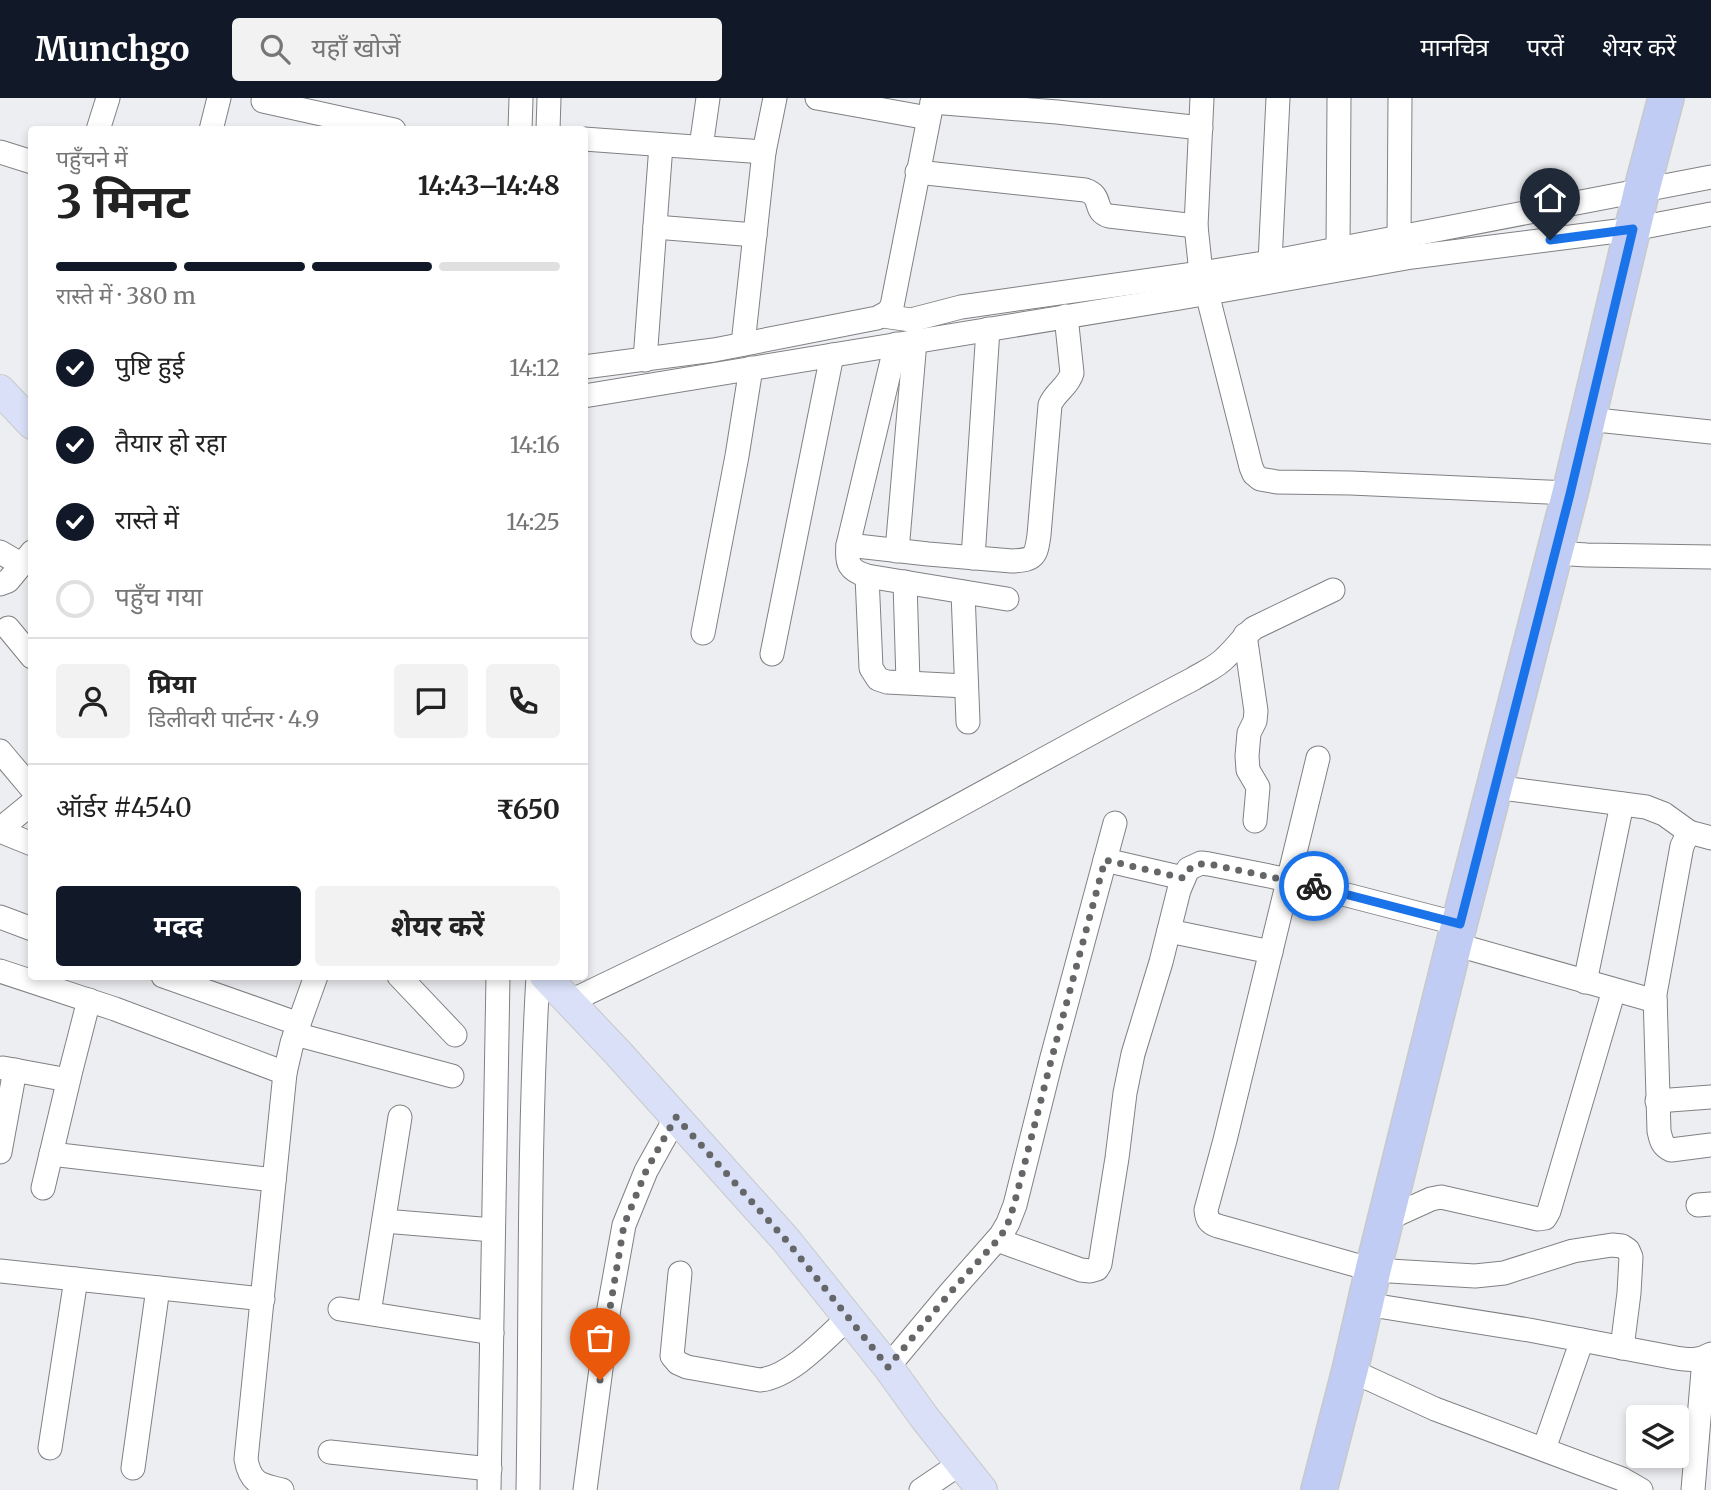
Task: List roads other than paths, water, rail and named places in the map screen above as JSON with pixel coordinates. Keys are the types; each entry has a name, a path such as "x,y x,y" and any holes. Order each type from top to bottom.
{"highway":[{"path":"1319,1490 1570,494 1666,98"}],"main road":[{"path":"0,390 28,420"},
{"path":"549,980 786,1240 982,1490"}],"street":[{"path":"98,126 108,98"},
{"path":"212,126 219,98"},
{"path":"520,126 521,98"},
{"path":"548,126 549,98"},
{"path":"701,147 708,98"},
{"path":"743,344 764,152 775,98"},
{"path":"817,98 1057,112 1201,128"},
{"path":"1202,98 1196,226 1204,283 1254,474 1260,479 1277,482 1570,494"},
{"path":"1270,262 1278,98"},
{"path":"1338,250 1339,98"},
{"path":"1399,238 1400,98"},
{"path":"263,101 376,126"},
{"path":"883,316 892,306 931,106"},
{"path":"588,139 764,152"},
{"path":"645,360 661,145"},
{"path":"0,152 28,161"},
{"path":"917,172 1085,190 1093,192 1103,214 1196,226"},
{"path":"588,367 743,344 883,316 911,320 961,307 1204,283 1412,257 1638,210 1711,177"},
{"path":"588,395 1066,316 1204,283 1270,262 1399,238 1638,210 1711,214"},
{"path":"655,227 755,235"},
{"path":"848,545 1012,561 1026,561 1033,557 1037,551 1050,405 1072,373 1066,316"},
{"path":"973,558 988,329"},
{"path":"906,343 848,545 848,562 851,568 867,576 1007,599"},
{"path":"897,551 906,343"},
{"path":"772,654 832,355"},
{"path":"703,633 751,368"},
{"path":"1587,419 1711,432"},
{"path":"0,552 27,558 8,581 0,584"},
{"path":"1554,553 1711,557"},
{"path":"867,576 872,668 878,680 967,686"},
{"path":"905,582 908,682"},
{"path":"569,1002 858,860 1193,679 1219,664 1254,628 1333,590"},
{"path":"963,592 968,722"},
{"path":"8,628 28,652"},
{"path":"1245,635 1256,711 1249,733 1247,756 1248,769 1258,788 1255,821"},
{"path":"0,751 28,784"},
{"path":"1318,758 1226,1140 1206,1210 1207,1219 1218,1226 1373,1269 1475,1276 1493,1275 1573,1251 1622,1246 1628,1250 1631,1257 1622,1348"},
{"path":"1494,787 1646,807 1700,835 1682,846 1655,1001 1657,1101 1659,1131 1665,1147 1671,1150 1711,1145"},
{"path":"1585,982 1622,804"},
{"path":"28,806 0,830 28,842"},
{"path":"888,1367 997,1240 1008,1223 1115,823"},
{"path":"1105,860 1183,878"},
{"path":"997,1240 1082,1270 1097,1269 1100,1264 1133,1054 1183,878 1188,869 1201,863 1289,880 1457,934 1585,982 1655,1001"},
{"path":"0,917 28,928"},
{"path":"1169,931 1271,952"},
{"path":"0,971 89,1000 285,1073"},
{"path":"173,980 297,1029 452,1076"},
{"path":"282,1490 253,1480 246,1459 285,1073 315,980"},
{"path":"403,980 455,1035"},
{"path":"330,1452 489,1480 498,980"},
{"path":"528,1490 531,1170 538,980"},
{"path":"1387,1219 1430,1199 1441,1197 1538,1219 1545,1217 1571,1140 1614,990"},
{"path":"43,1188 89,1000"},
{"path":"0,1152 8,1069 68,1080"},
{"path":"1657,1101 1711,1097"},
{"path":"369,1313 400,1117"},
{"path":"585,1490 624,1225 646,1171 676,1117"},
{"path":"51,1154 274,1180"},
{"path":"384,1222 493,1230"},
{"path":"0,1271 263,1298"},
{"path":"680,1273 672,1356 687,1367 760,1380 770,1379 790,1369 849,1317"},
{"path":"50,1448 76,1279"},
{"path":"133,1468 158,1288"},
{"path":"1365,1304 1529,1330 1676,1358 1693,1360 1707,1357 1693,1490"},
{"path":"340,1309 492,1333"},
{"path":"1544,1449 1583,1340"},
{"path":"1350,1370 1435,1409 1622,1479 1641,1490"},
{"path":"921,1490 961,1463"}]}
